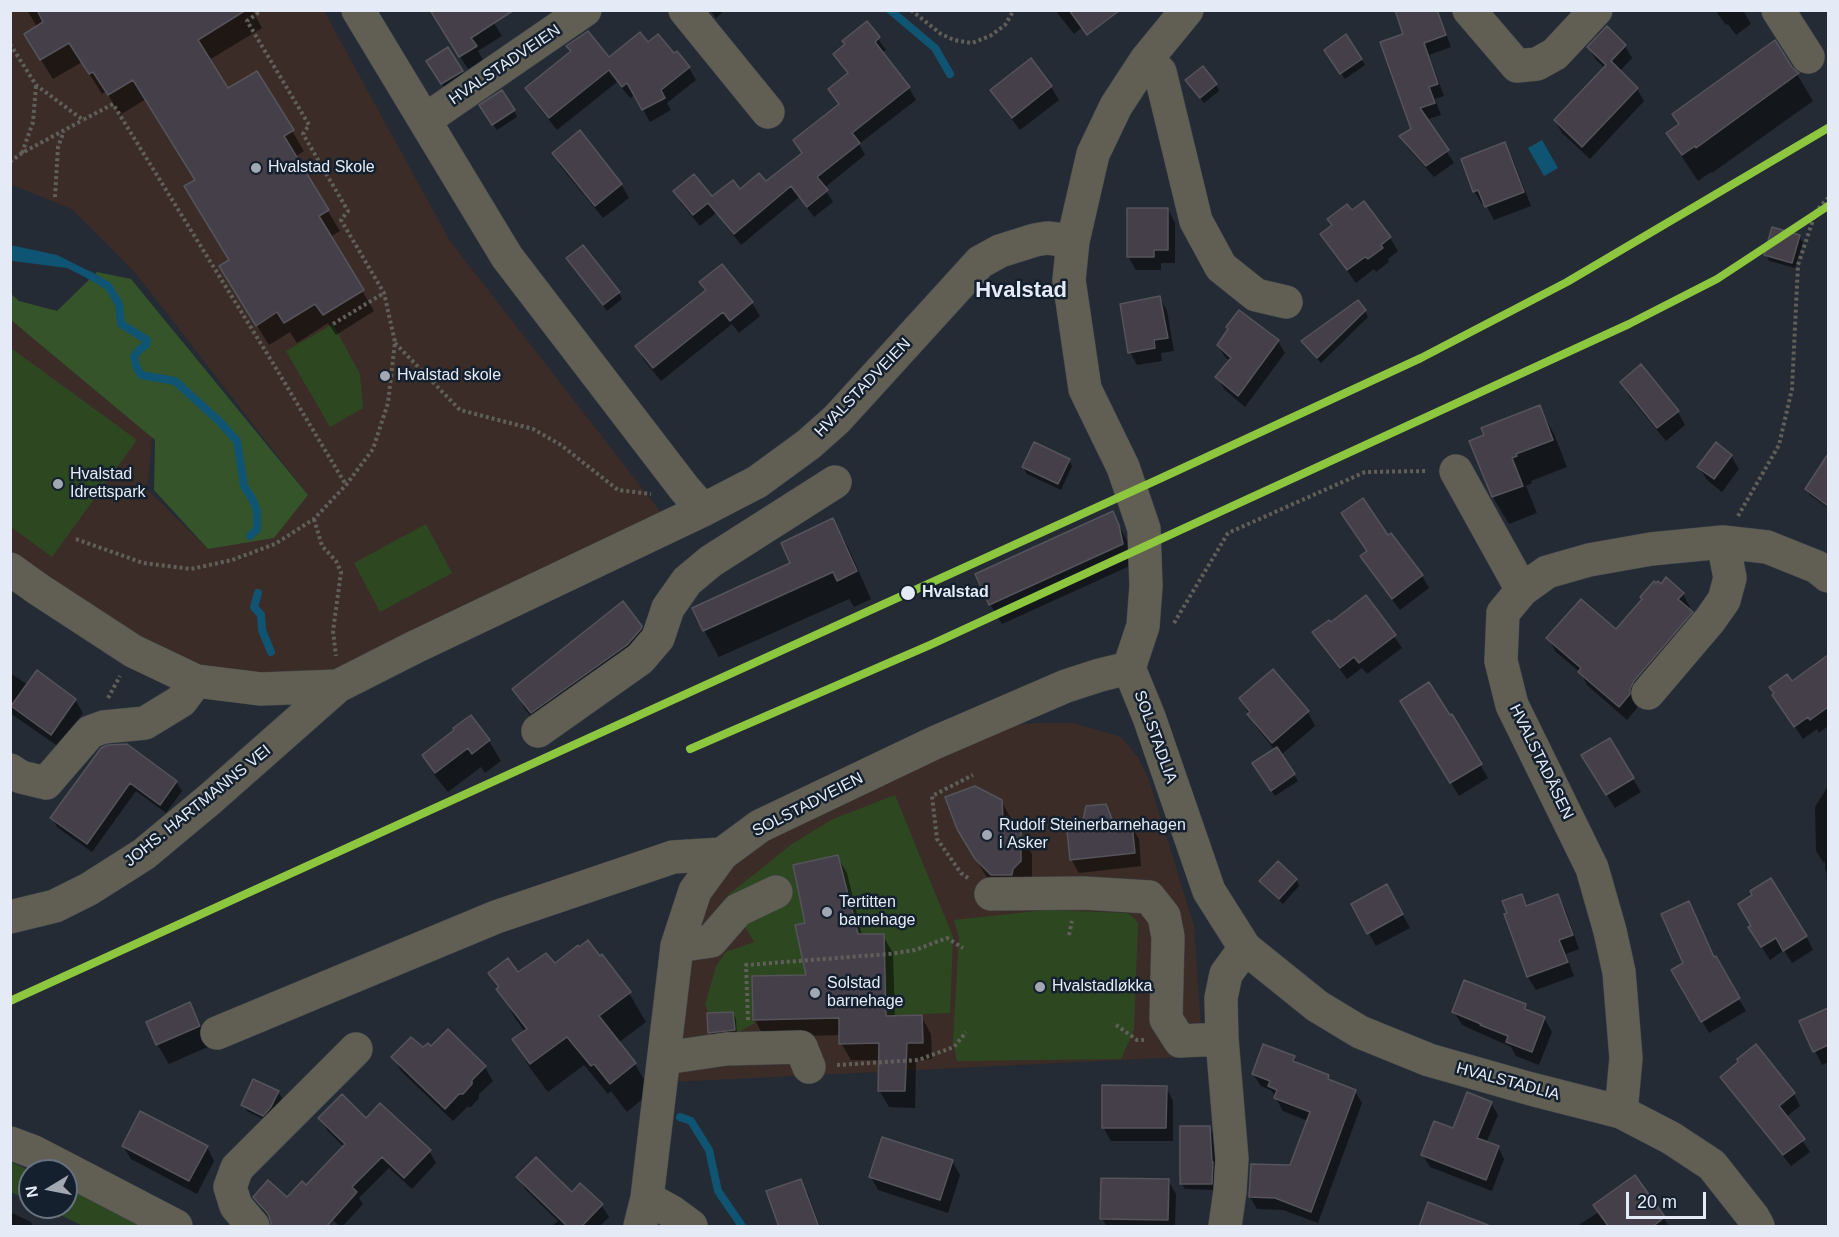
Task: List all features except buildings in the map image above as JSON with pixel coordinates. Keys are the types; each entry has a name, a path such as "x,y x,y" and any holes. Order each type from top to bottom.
{"street":[{"path":"358,10 507,257 703,510"},
{"name":"HVALSTADVEIEN","path":"425,120 585,10"},
{"path":"685,10 768,112"},
{"path":"1129,668 1143,626 1146,586 1144,529 1123,467 1085,389 1069,280 1073,241 1093,154 1116,106 1146,60 1187,10"},
{"path":"1469,10 1517,66 1537,63 1555,54 1596,10"},
{"path":"1778,10 1808,57"},
{"path":"1146,60 1160,72 1196,221 1221,267 1256,294 1286,302"},
{"name":"HVALSTADVEIEN","path":"703,510 757,482 809,444 837,418 980,262 1000,251 1035,240 1047,238 1073,241"},
{"path":"1456,471 1522,590"},
{"path":"538,731 640,659 658,638 668,608 687,581 711,561 835,482"},
{"name":"JOHS. HARTMANNS VEI","path":"10,917 55,906 89,889 144,854 210,800 339,687 415,647 703,510"},
{"path":"1648,693 1710,620 1724,600 1730,578 1723,542"},
{"name":"HVALSTADÅSEN","path":"1621,1112 1626,1059 1619,972 1610,930 1592,868 1512,705 1501,661 1503,614 1522,590 1547,572 1589,560 1651,549 1723,542 1767,547 1816,567 1828,576"},
{"name":"JOHS. HARTMANNS VEI","path":"10,569 133,651 196,681 261,689 339,687"},
{"name":"SOLSTADVEIEN","path":"691,1227 672,1212 643,1212 678,946 695,891 722,854 760,826 934,743 1066,686 1129,668"},
{"name":"SOLSTADLIA","path":"1129,668 1149,717 1209,891 1245,948"},
{"path":"10,770 21,777 46,783 90,732 104,727 145,723 181,701 196,681"},
{"path":"217,1033 496,917 673,857 722,854"},
{"path":"678,946 711,941 738,910 776,892"},
{"path":"991,894 1084,893 1149,897 1164,916 1168,937 1166,1019 1180,1041 1222,1039"},
{"path":"1224,1227 1232,1159 1221,998 1226,974 1245,948"},
{"name":"HVALSTADLIA","path":"1245,948 1317,1006 1360,1032 1429,1060 1621,1112 1671,1138 1712,1165 1753,1217 1758,1227"},
{"path":"665,1058 726,1049 801,1047 809,1067"},
{"path":"253,1227 236,1206 230,1187 237,1168 356,1050"},
{"path":"10,1143 34,1152 176,1227"}],"path":[{"path":"76,538 143,562 191,569 232,560 275,544 314,519 346,485 373,449 388,403 394,342 384,293 341,220 348,211 303,134 309,125 247,21 262,10"},
{"path":"911,10 941,34 954,40 972,43 990,36 1005,25 1014,10"},
{"path":"10,44 36,85 83,120"},
{"path":"22,153 33,122 36,85"},
{"path":"10,162 22,153 113,104 346,485"},
{"path":"55,197 58,147 64,130"},
{"path":"1723,542 1779,445 1792,389 1798,265 1816,211 1828,198"},
{"path":"333,324 384,293"},
{"path":"394,342 460,410 533,429 561,446 618,490 657,495"},
{"path":"1173,625 1228,533 1365,472 1456,471"},
{"path":"314,519 322,546 336,561 341,572 333,631 339,687"},
{"path":"90,732 133,651"},
{"path":"973,775 932,796 937,839 961,873 991,894"},
{"path":"749,1048 746,965 890,954 915,950 947,938 963,948"},
{"path":"809,1067 918,1060 954,1047 966,1032"}],"shaded area":[{"name":"Hvalstad skole","path":"11,11 324,11 450,241 663,515 331,677 231,679 136,654 11,562 10,320 153,432 147,489 208,549 274,537 308,495 137,275 73,210 11,184"},
{"path":"1034,723 1074,723 1121,737 1137,756 1148,777 1194,926 1203,1056 672,1082 696,922 723,871 746,851 991,728"}],"green space":[{"path":"97,272 131,279 308,495 274,538 208,549 154,490 155,440 11,320 11,294 19,301 57,311"},
{"path":"333,324 360,374 363,408 330,427 286,351"},
{"name":"Hvalstad Idrettspark","path":"11,348 137,440 52,557 11,527"},
{"path":"426,524 452,573 380,612 354,563"},
{"path":"895,795 953,937 950,1013 753,1020 755,1023 739,1032 708,1011 705,1005 716,966 726,952 754,942 727,896 792,844 833,819"},
{"path":"1046,910 1127,913 1138,923 1134,1030 1121,1059 957,1061 953,1042 959,937 954,920"},
{"path":"11,1162 18,1165 18,1195 11,1192"},
{"path":"78,1192 148,1226 83,1226 69,1219 78,1219"}],"water":[{"path":"1542,140 1558,168 1544,176 1528,148"},
{"path":"10,245 57,255 89,271 89,275 85,277 67,268 13,261"}],"waterway":[{"path":"890,10 935,48 950,74"},
{"path":"89,275 108,286 119,304 121,324 147,340 146,345 134,356 141,375 175,381 219,421 237,441 244,486 257,512 257,529 250,536"},
{"path":"258,593 254,607 261,615 262,630 271,652"},
{"path":"680,1117 691,1121 709,1150 718,1191 742,1226"}],"transit line":[{"path":"10,1001 1421,358 1567,282 1828,128"},
{"path":"690,749 930,645 1629,324 1717,279 1828,206"}],"place":[{"name":"Hvalstad Skole","path":"256,168"},
{"name":"Hvalstad skole","path":"385,376"},
{"name":"Hvalstad Idrettspark","path":"58,484"},
{"name":"Hvalstad","path":"908,593"},
{"name":"Rudolf Steinerbarnehagen i Asker","path":"987,835"},
{"name":"Tertitten barnehage","path":"827,912"},
{"name":"Hvalstadløkka","path":"1040,987"},
{"name":"Solstad barnehage","path":"815,993"}],"district":[{"name":"Hvalstad","path":"1021,291"}]}
